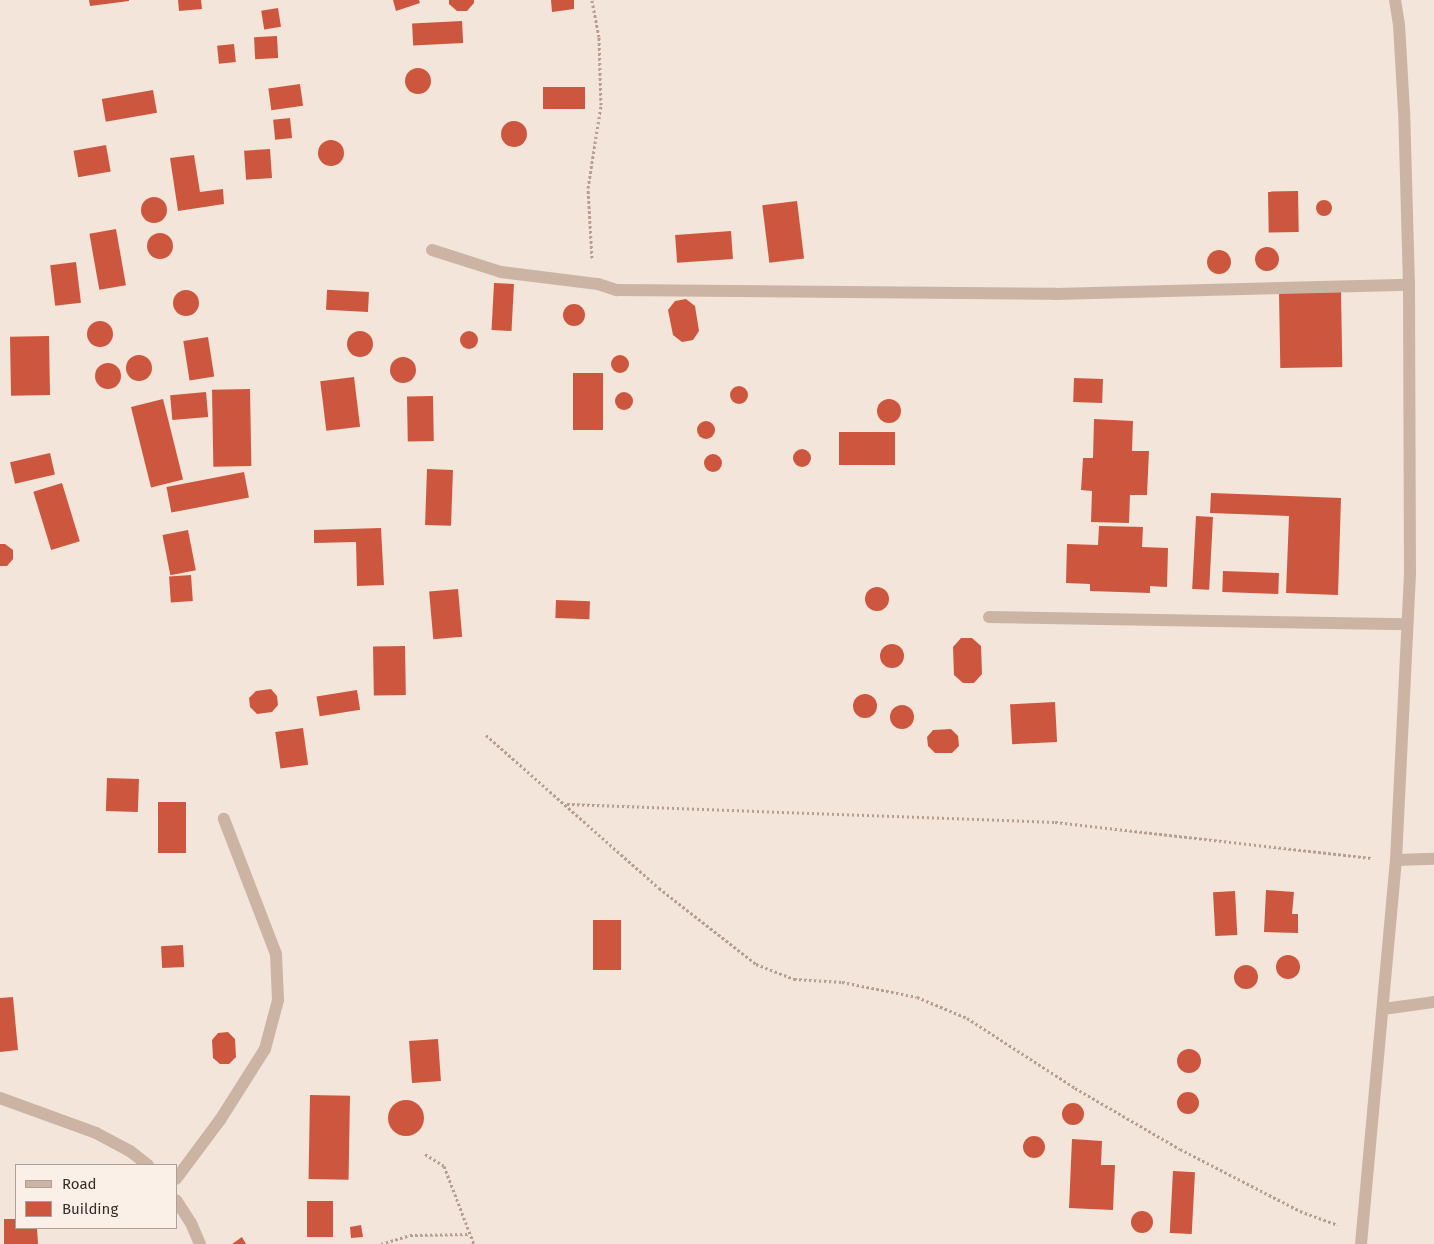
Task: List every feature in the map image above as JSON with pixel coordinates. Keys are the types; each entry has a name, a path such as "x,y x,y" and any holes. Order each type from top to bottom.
{"street":[{"path":"1362,1239 1396,860 1408,624 1411,496 1409,286 1402,82 1399,25 1395,0"},
{"path":"432,250 501,272 598,284 617,290 644,291 927,295 1075,294 1409,286"},
{"path":"989,617 1408,624"},
{"path":"178,1176 220,1120 265,1049 278,1000 276,954 224,820"},
{"path":"1396,860 1434,859"},
{"path":"1383,1009 1434,1002"},
{"path":"0,1098 96,1134 130,1151 147,1164"},
{"path":"178,1203 191,1223 200,1244"}],"path":[{"path":"592,0 599,37 601,106 588,188 591,256 598,284"},
{"path":"486,735 659,888 756,964 794,979 842,982 917,997 967,1018 1075,1088 1180,1149 1300,1211 1362,1239"},
{"path":"566,804 1055,822 1396,860"},
{"path":"425,1154 444,1166 474,1244"},
{"path":"381,1244 410,1235 470,1234"}],"building":[{"path":"89,0 129,0 129,1 90,6"},
{"path":"178,0 201,0 202,9 179,11"},
{"path":"393,0 419,0 420,3 396,11"},
{"path":"449,0 474,0 474,3 467,11 457,11 449,4"},
{"path":"551,0 574,0 574,9 552,12"},
{"path":"278,8 281,27 264,29 261,11"},
{"path":"462,21 463,43 413,46 412,24"},
{"path":"277,36 278,58 255,59 254,37"},
{"path":"234,44 236,62 219,64 217,46"},
{"path":"418,68 427,72 431,81 427,90 418,94 409,90 405,81 409,72"},
{"path":"300,84 303,106 271,110 268,88"},
{"path":"543,87 585,87 585,109 543,109"},
{"path":"153,90 157,113 106,122 102,99"},
{"path":"290,118 292,138 275,140 273,120"},
{"path":"514,121 523,125 527,134 523,143 514,147 505,143 501,134 505,125"},
{"path":"331,140 340,144 344,153 340,162 331,166 322,162 318,153 322,144"},
{"path":"106,145 111,172 78,177 74,151"},
{"path":"270,149 272,178 246,180 244,151"},
{"path":"194,155 200,192 223,189 224,204 178,211 170,158"},
{"path":"1298,191 1299,232 1269,233 1268,192"},
{"path":"154,197 163,201 167,210 163,219 154,223 145,219 141,210 145,201"},
{"path":"1321,200 1327,200 1332,205 1330,214 1321,216 1316,211 1316,205"},
{"path":"797,201 804,259 769,263 762,205"},
{"path":"116,229 126,285 99,290 89,234"},
{"path":"731,231 733,259 677,263 675,235"},
{"path":"160,233 169,237 173,246 169,255 160,259 151,255 147,246 151,237"},
{"path":"1267,247 1275,251 1279,259 1275,267 1267,271 1259,267 1255,259 1259,251"},
{"path":"1219,250 1227,254 1231,262 1227,270 1219,274 1211,270 1207,262 1211,254"},
{"path":"76,262 81,303 55,306 50,265"},
{"path":"494,283 514,284 512,331 492,330"},
{"path":"186,290 195,294 199,303 195,312 186,316 177,312 173,303 177,294"},
{"path":"327,290 369,292 368,312 326,310"},
{"path":"1341,292 1342,367 1280,368 1279,293"},
{"path":"686,299 695,306 699,331 693,340 682,342 673,335 668,310 675,301"},
{"path":"570,304 578,304 585,311 585,319 578,326 570,326 563,319 563,311"},
{"path":"100,321 109,325 113,334 109,343 100,347 91,343 87,334 91,325"},
{"path":"360,331 369,335 373,344 369,353 360,357 351,353 347,344 351,335"},
{"path":"465,331 473,331 478,336 476,347 465,349 460,344 460,336"},
{"path":"49,336 50,395 11,396 10,337"},
{"path":"208,337 214,377 190,380 183,341"},
{"path":"139,355 148,359 152,368 148,377 139,381 130,377 126,368 130,359"},
{"path":"620,355 628,360 629,364 624,372 620,373 612,368 611,364 616,356"},
{"path":"403,357 412,361 416,370 412,379 403,383 394,379 390,370 394,361"},
{"path":"108,363 117,367 121,376 117,385 108,389 99,385 95,376 99,367"},
{"path":"573,373 603,373 603,430 573,430"},
{"path":"354,377 360,427 326,431 320,381"},
{"path":"1074,378 1103,379 1102,403 1073,402"},
{"path":"735,386 743,386 748,391 746,402 735,404 730,399 730,391"},
{"path":"250,389 251,466 213,467 212,390"},
{"path":"206,392 208,417 172,420 170,395"},
{"path":"620,392 628,392 633,397 631,408 620,410 615,405 615,397"},
{"path":"407,396 433,396 434,441 408,441"},
{"path":"163,399 183,480 151,488 131,407"},
{"path":"889,399 897,403 901,411 897,419 889,423 881,419 877,411 881,403"},
{"path":"1094,419 1133,421 1132,451 1149,451 1147,495 1130,495 1129,523 1091,522 1092,491 1081,490 1083,458 1093,458"},
{"path":"702,421 710,421 715,426 713,437 702,439 697,434 697,426"},
{"path":"839,432 895,432 895,465 839,465"},
{"path":"798,449 806,449 811,454 809,465 798,467 793,462 793,454"},
{"path":"50,453 55,474 15,484 10,462"},
{"path":"709,454 717,454 722,459 720,470 709,472 704,467 704,459"},
{"path":"427,469 453,470 451,526 425,525"},
{"path":"244,472 249,498 171,513 166,487"},
{"path":"62,483 80,541 51,550 33,492"},
{"path":"1211,493 1341,498 1338,595 1286,593 1289,516 1210,513"},
{"path":"1196,516 1213,517 1209,590 1192,589"},
{"path":"1099,526 1143,527 1142,547 1168,548 1167,587 1150,586 1150,593 1090,591 1090,584 1066,583 1067,544 1098,545"},
{"path":"381,528 384,585 357,586 356,542 314,543 314,530"},
{"path":"188,530 196,570 170,575 162,535"},
{"path":"0,544 5,544 13,550 13,559 7,566 0,566"},
{"path":"1223,571 1279,573 1278,594 1222,592"},
{"path":"191,575 193,601 171,602 169,577"},
{"path":"877,587 886,590 889,599 886,608 877,611 868,608 865,599 868,590"},
{"path":"458,589 462,637 433,639 429,592"},
{"path":"556,600 590,601 589,619 555,618"},
{"path":"961,638 972,638 981,646 982,674 974,683 963,683 954,675 953,647"},
{"path":"892,644 901,647 904,656 901,665 892,668 883,665 880,656 883,647"},
{"path":"405,646 406,695 374,696 373,647"},
{"path":"271,689 277,696 278,705 272,712 257,714 250,707 249,698 256,691"},
{"path":"357,690 360,710 320,716 317,696"},
{"path":"865,694 874,697 877,706 874,715 865,718 856,715 853,706 856,697"},
{"path":"1055,702 1057,742 1012,744 1010,704"},
{"path":"902,705 911,708 914,717 911,726 902,729 893,726 890,717 893,708"},
{"path":"303,728 308,765 280,769 275,732"},
{"path":"951,729 958,736 959,746 952,753 935,753 928,746 927,737 933,730"},
{"path":"107,778 139,779 138,812 106,811"},
{"path":"158,802 186,802 186,853 158,853"},
{"path":"1266,890 1294,892 1292,914 1298,914 1298,933 1264,932"},
{"path":"1235,891 1237,935 1215,936 1213,892"},
{"path":"593,920 621,920 621,970 593,970"},
{"path":"183,945 184,967 162,968 161,946"},
{"path":"1288,955 1296,959 1300,967 1296,975 1288,979 1280,975 1276,967 1280,959"},
{"path":"1246,965 1254,969 1258,977 1254,985 1246,989 1238,985 1234,977 1238,969"},
{"path":"13,997 18,1050 0,1052 0,998"},
{"path":"228,1032 235,1039 236,1057 229,1064 220,1064 213,1058 212,1040 218,1033"},
{"path":"438,1039 441,1081 412,1083 409,1041"},
{"path":"1189,1049 1198,1052 1201,1061 1198,1070 1189,1073 1180,1070 1177,1061 1180,1052"},
{"path":"1188,1092 1196,1095 1199,1103 1196,1111 1188,1114 1180,1111 1177,1103 1180,1095"},
{"path":"310,1095 350,1096 349,1180 309,1179"},
{"path":"406,1100 413,1101 419,1105 423,1111 423,1125 419,1131 413,1135 406,1136 399,1135 393,1131 389,1125 388,1118 389,1111 393,1105 399,1101"},
{"path":"1073,1103 1083,1110 1084,1114 1077,1124 1073,1125 1063,1118 1062,1114 1069,1104"},
{"path":"1034,1136 1042,1139 1045,1147 1042,1155 1034,1158 1026,1155 1023,1147 1026,1139"},
{"path":"1072,1139 1102,1141 1101,1165 1115,1165 1113,1210 1069,1208"},
{"path":"1173,1171 1195,1172 1192,1234 1170,1233"},
{"path":"307,1201 333,1201 333,1237 307,1237"},
{"path":"1142,1211 1150,1214 1153,1222 1150,1230 1142,1233 1134,1230 1131,1222 1134,1214"},
{"path":"4,1219 15,1219 15,1229 37,1229 38,1244 4,1244"},
{"path":"361,1225 363,1237 351,1238 350,1227"},
{"path":"242,1237 246,1244 232,1244"}]}
